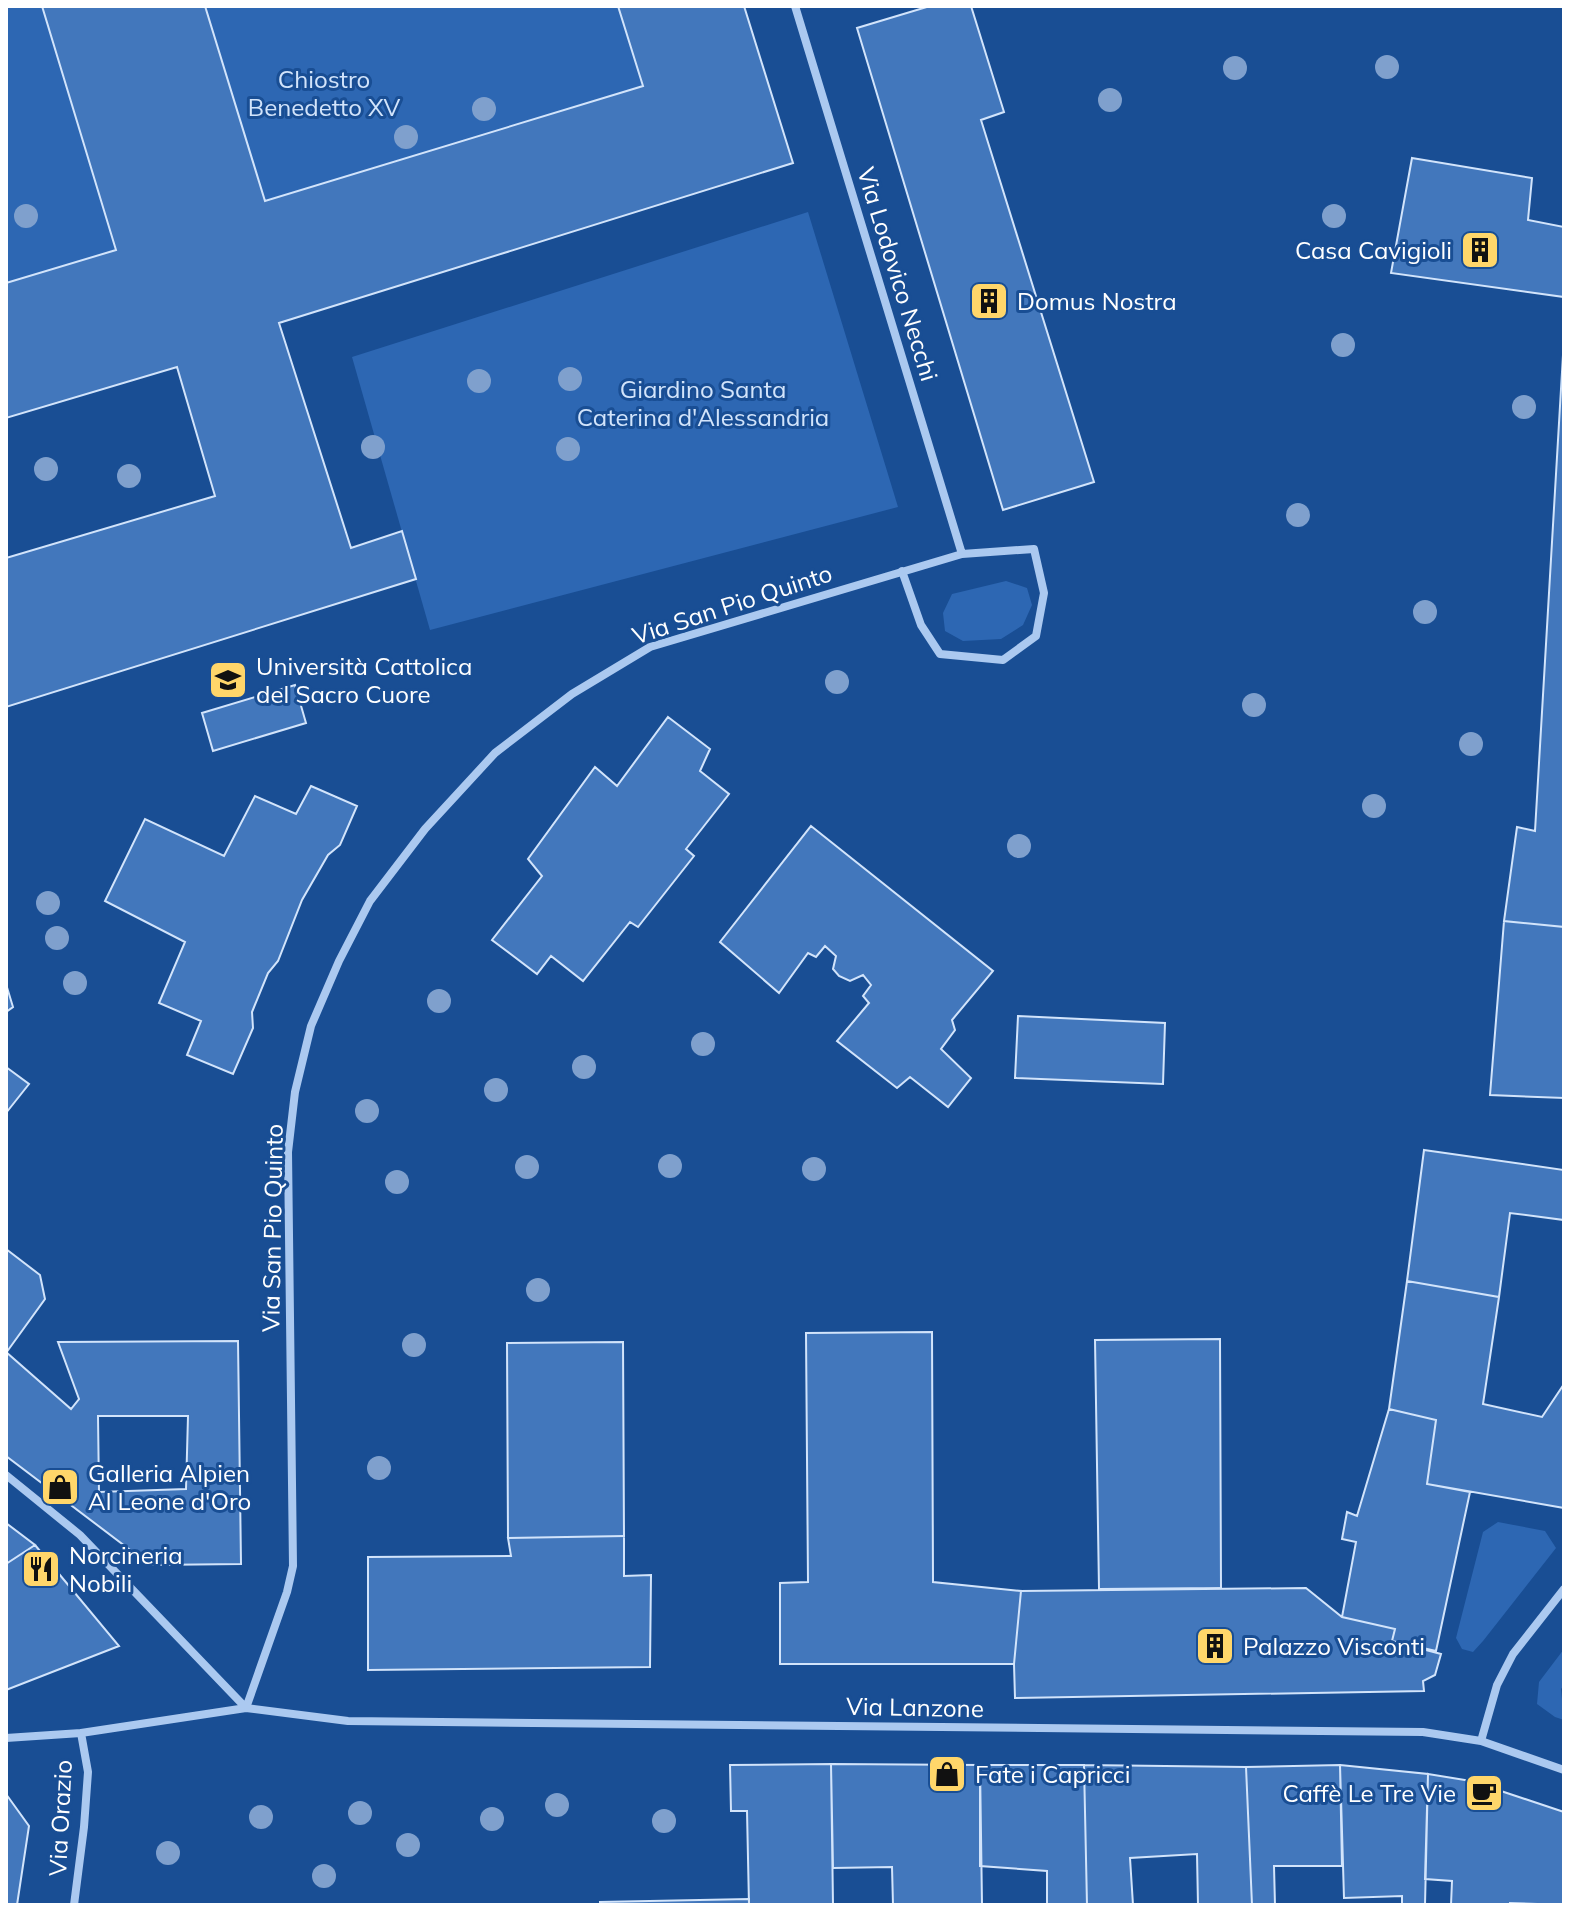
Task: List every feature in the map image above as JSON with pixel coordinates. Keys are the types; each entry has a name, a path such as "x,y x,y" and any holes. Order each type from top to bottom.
{"street":[{"name":"Via Lodovico Necchi","path":"795,6 962,554"},
{"path":"1034,549 1044,593 1036,636 1003,660 940,654 921,625 902,571 962,554 1034,549"},
{"name":"Via San Pio Quinto","path":"246,1708 287,1592 293,1566 288,1152 295,1092 311,1026 339,961 370,901 425,829 495,753 572,694 650,647 902,571"},
{"path":"6,1475 80,1535 246,1708"},
{"path":"1481,1741 1497,1685 1513,1654 1564,1589"},
{"name":"Via Lanzone","path":"6,1738 81,1733 246,1708 348,1721 1423,1732 1481,1741 1564,1770"},
{"name":"Via Orazio","path":"74,1905 88,1772 81,1733"}],"green space":[{"path":"6,6 42,6 116,250 6,283"},
{"name":"Chiostro Benedetto XV","path":"205,6 618,6 643,86 265,201"},
{"name":"Giardino Santa Caterina d'Alessandria","path":"808,212 898,507 430,630 352,357"},
{"path":"1006,581 1027,588 1032,605 1023,625 1001,639 963,641 945,631 943,613 952,594"},
{"path":"1498,1522 1545,1531 1556,1548 1473,1652 1462,1649 1456,1638 1483,1532"},
{"path":"1564,1649 1564,1685 1561,1689 1564,1720 1537,1704 1539,1682"}],"building":[{"path":"42,6 205,6 265,201 643,86 618,6 744,6 793,163 279,323 351,548 402,531 416,579 6,707 6,558 215,496 177,367 6,418 6,283 116,250"},
{"name":"Domus Nostra","path":"930,6 971,6 1004,112 981,120 1094,482 1003,510 857,28"},
{"name":"Casa Cavigioli","path":"1412,158 1532,178 1528,220 1564,227 1564,297 1391,273"},
{"path":"1564,338 1564,927 1504,921 1517,827 1535,831"},
{"path":"295,685 306,723 213,751 202,713"},
{"path":"668,717 710,749 700,771 729,794 686,849 694,856 638,927 630,922 583,981 551,956 537,974 492,940 542,876 528,859 595,767 617,786"},
{"path":"311,786 357,806 340,845 328,855 302,900 278,961 268,973 252,1012 253,1028 233,1074 187,1055 201,1021 159,1003 185,942 105,901 145,819 224,856 255,796 296,814"},
{"path":"811,826 993,971 952,1020 955,1030 941,1049 971,1078 948,1107 910,1077 897,1088 837,1041 869,1003 863,996 871,985 863,975 850,981 839,976 833,969 836,956 825,946 816,957 808,953 779,993 720,942"},
{"path":"1504,921 1564,927 1564,1098 1490,1095"},
{"path":"6,984 13,1007 6,1012"},
{"path":"1018,1016 1165,1023 1163,1084 1015,1078"},
{"path":"6,1067 29,1084 6,1113"},
{"path":"1424,1150 1564,1170 1564,1220 1510,1213 1499,1297 1407,1281"},
{"path":"6,1249 40,1275 45,1299 6,1353"},
{"path":"1407,1281 1499,1297 1483,1404 1542,1417 1564,1384 1564,1508 1427,1484 1436,1420 1389,1409"},
{"path":"932,1332 933,1582 1021,1591 1014,1664 780,1664 780,1583 808,1582 806,1333"},
{"path":"1220,1339 1221,1588 1099,1589 1095,1340"},
{"path":"238,1341 241,1564 150,1565 6,1456 6,1352 71,1409 79,1399 58,1342","holes":["98,1416 188,1416 186,1489 99,1492"]},
{"path":"623,1342 624,1536 508,1538 507,1343"},
{"path":"1389,1409 1436,1420 1427,1484 1470,1492 1436,1651 1392,1641 1395,1629 1342,1617 1356,1542 1342,1539 1347,1512 1357,1516"},
{"path":"6,1523 35,1545 6,1564"},
{"path":"624,1536 624,1576 651,1575 650,1667 368,1670 368,1557 511,1556 508,1538"},
{"path":"35,1545 119,1646 6,1690 6,1564"},
{"name":"Palazzo Visconti","path":"1306,1588 1342,1617 1395,1629 1392,1641 1441,1654 1435,1675 1423,1681 1424,1691 1015,1698 1014,1664 1021,1591"},
{"path":"831,1764 980,1765 982,1905 893,1905 892,1867 833,1868"},
{"path":"831,1764 833,1905 749,1905 747,1811 731,1811 730,1765"},
{"path":"980,1765 1084,1765 1087,1905 1047,1905 1047,1871 980,1866"},
{"path":"1084,1765 1246,1767 1252,1905 1198,1905 1197,1854 1130,1858 1133,1905 1087,1905"},
{"path":"1340,1765 1428,1774 1425,1905 1402,1905 1402,1896 1344,1898"},
{"path":"1340,1765 1342,1866 1274,1866 1275,1905 1252,1905 1246,1767"},
{"path":"1428,1774 1471,1781 1564,1812 1564,1905 1451,1905 1452,1881 1425,1879"},
{"path":"6,1794 29,1826 17,1905 6,1905"},
{"path":"749,1899 749,1905 600,1905 600,1902"}],"place":[{"name":"Casa Cavigioli","path":"1480,250"},
{"name":"Domus Nostra","path":"989,301"},
{"name":"Università Cattolica del Sacro Cuore","path":"228,680"},
{"name":"Galleria Alpien Al Leone d'Oro","path":"60,1487"},
{"name":"Norcineria Nobili","path":"41,1569"},
{"name":"Palazzo Visconti","path":"1215,1646"},
{"name":"Fate i Capricci","path":"947,1774"},
{"name":"Caffè Le Tre Vie","path":"1484,1793"}]}
